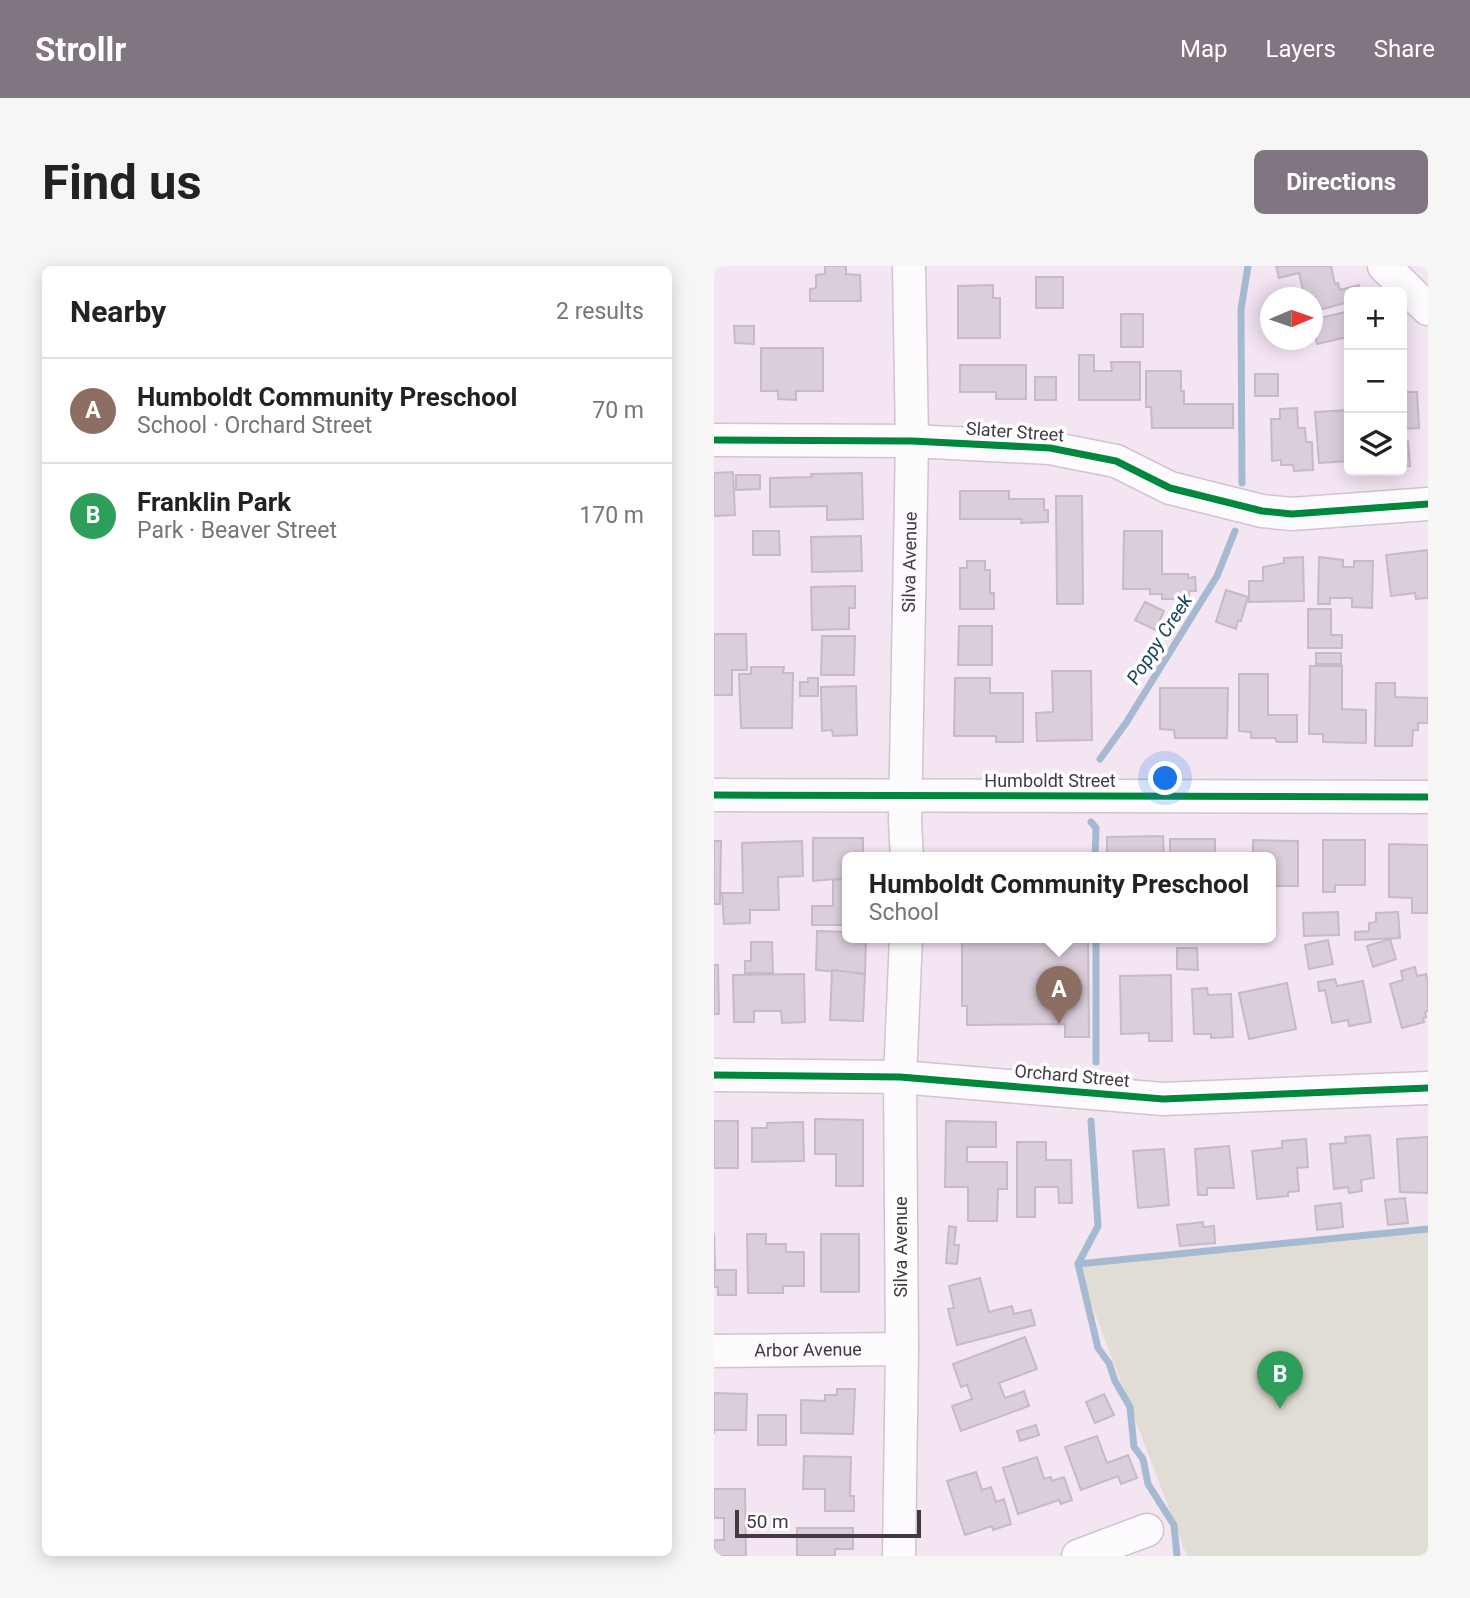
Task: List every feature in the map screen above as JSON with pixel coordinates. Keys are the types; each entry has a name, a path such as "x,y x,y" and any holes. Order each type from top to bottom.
{"street":[{"name":"Silva Avenue","path":"907,852 905,797 912,441 909,266"},
{"path":"1384,266 1428,309"},
{"name":"Slater Street","path":"714,440 912,441 1050,448 1116,461 1170,488 1262,511 1292,514 1428,504"},
{"name":"Humboldt Street","path":"714,795 1428,797"},
{"name":"Silva Avenue","path":"898,1556 902,1349 900,1077 906,943"},
{"name":"Orchard Street","path":"714,1075 900,1077 1164,1099 1428,1087"},
{"name":"Arbor Avenue","path":"714,1352 902,1349"},
{"path":"1078,1556 1147,1530"}],"shaded area":[{"path":"1428,1228 1428,1556 1187,1556 1075,1261"}],"building":[{"path":"825,266 846,266 846,274 860,275 861,301 810,301 810,289 816,288 816,275 825,274"},
{"path":"1276,266 1331,266 1335,284 1338,283 1340,290 1344,289 1344,303 1323,309 1323,287 1302,287 1299,273 1279,278"},
{"path":"1036,277 1063,277 1063,308 1036,308"},
{"path":"993,285 993,298 1000,298 1000,338 958,338 958,286"},
{"path":"1344,312 1344,338 1323,343 1323,317"},
{"path":"1121,314 1143,314 1143,347 1121,347"},
{"path":"734,326 754,326 754,344 735,343"},
{"path":"761,348 823,348 823,391 796,391 796,400 778,399 778,391 761,391"},
{"path":"1079,355 1094,355 1094,371 1112,371 1111,362 1140,362 1140,400 1079,400"},
{"path":"960,365 1026,365 1026,399 996,399 996,392 960,392"},
{"path":"1146,371 1181,371 1184,404 1233,404 1233,428 1152,428 1151,407 1146,407"},
{"path":"1255,374 1278,374 1278,396 1255,396"},
{"path":"1035,377 1056,377 1056,400 1035,400"},
{"path":"1407,392 1417,392 1419,428 1407,429"},
{"path":"1297,408 1298,428 1305,428 1306,442 1312,442 1313,470 1294,471 1293,465 1281,465 1281,460 1272,461 1271,419 1280,419 1280,409"},
{"path":"1344,410 1344,461 1319,463 1315,412"},
{"path":"1407,441 1408,441 1410,466 1407,466"},
{"path":"733,472 735,515 714,516 714,473"},
{"path":"862,473 863,519 827,520 827,506 770,507 770,478"},
{"path":"736,475 760,475 760,489 736,490"},
{"path":"960,491 1009,491 1009,499 1044,499 1048,522 1021,523 1022,519 960,519"},
{"path":"1056,496 1082,496 1083,604 1057,604"},
{"path":"753,531 779,531 780,555 753,555"},
{"path":"1124,531 1162,531 1162,574 1188,574 1188,578 1195,577 1196,591 1189,591 1189,599 1162,599 1162,594 1150,594 1150,589 1123,589"},
{"path":"861,536 862,571 812,572 811,537"},
{"path":"1428,550 1428,598 1416,599 1415,593 1391,596 1386,555"},
{"path":"1303,557 1304,601 1249,602 1249,581 1263,581 1263,567 1284,563 1284,558"},
{"path":"1319,557 1343,560 1343,567 1354,567 1354,561 1373,561 1372,608 1352,607 1352,598 1330,598 1330,604 1318,604"},
{"path":"967,561 985,561 985,570 990,570 990,593 994,593 994,609 960,609 960,568 967,568"},
{"path":"855,586 855,608 849,608 849,629 812,630 811,587"},
{"path":"1226,590 1248,597 1236,629 1216,622"},
{"path":"1145,602 1164,611 1155,630 1135,620"},
{"path":"1308,609 1331,609 1331,635 1342,635 1342,648 1308,648"},
{"path":"959,626 992,626 992,665 958,665"},
{"path":"714,634 746,634 747,670 732,670 732,695 714,695"},
{"path":"822,636 855,636 854,675 821,675"},
{"path":"1316,653 1341,653 1341,664 1316,664"},
{"path":"1310,666 1342,666 1342,709 1366,710 1366,743 1323,742 1323,734 1309,734"},
{"path":"751,667 784,667 783,673 793,673 792,728 741,728 739,674 751,674"},
{"path":"1052,671 1091,671 1092,740 1037,741 1036,713 1053,712"},
{"path":"1239,674 1268,674 1268,715 1297,715 1297,742 1251,738 1251,732 1239,731"},
{"path":"808,678 818,678 818,696 800,696 800,682 808,682"},
{"path":"955,678 990,678 990,693 1023,693 1023,742 996,742 996,736 954,736"},
{"path":"1376,683 1395,683 1395,697 1428,698 1428,723 1418,723 1418,730 1413,730 1412,746 1375,746"},
{"path":"856,686 857,735 833,736 832,730 822,731 821,687"},
{"path":"1160,688 1228,688 1227,738 1175,738 1174,730 1160,729"},
{"path":"1163,836 1164,852 1107,852 1107,837"},
{"path":"813,838 863,838 863,852 842,852 842,878 813,881"},
{"path":"1170,839 1215,839 1215,852 1170,852"},
{"path":"1253,840 1298,841 1298,886 1276,886 1276,852 1253,852"},
{"path":"1323,840 1365,840 1365,885 1335,885 1335,892 1323,892"},
{"path":"714,841 721,841 720,904 714,904"},
{"path":"802,841 803,876 778,877 779,910 750,910 750,923 724,924 722,893 743,893 742,843"},
{"path":"1389,844 1428,845 1428,913 1412,913 1412,898 1389,897"},
{"path":"842,879 842,925 812,925 812,906 833,906 833,880"},
{"path":"1338,912 1339,935 1304,936 1303,913"},
{"path":"1398,912 1400,938 1355,940 1355,932 1369,931 1369,923 1376,922 1376,913"},
{"path":"817,931 842,932 842,943 866,943 865,974 816,970"},
{"path":"1390,939 1396,959 1373,967 1367,946"},
{"path":"1328,940 1333,964 1309,969 1305,945"},
{"path":"751,942 772,942 773,973 745,973 745,961 751,961"},
{"path":"962,943 1088,943 1089,1037 1065,1037 1065,1024 967,1025 967,1006 962,1006"},
{"path":"1177,948 1197,948 1198,970 1177,969"},
{"path":"714,965 718,965 719,1014 714,1014"},
{"path":"1415,967 1417,976 1426,974 1428,1011 1425,1012 1424,1022 1402,1028 1390,984 1403,980 1401,971"},
{"path":"832,970 865,974 863,1021 830,1020"},
{"path":"804,974 805,1022 782,1023 781,1011 754,1011 754,1022 734,1022 733,975"},
{"path":"1171,975 1172,1041 1149,1041 1149,1033 1121,1034 1120,976"},
{"path":"1335,979 1337,986 1363,981 1371,1022 1349,1026 1348,1020 1332,1023 1325,990 1319,991 1318,982"},
{"path":"1287,983 1296,1029 1249,1039 1239,993"},
{"path":"1207,988 1208,995 1231,994 1233,1037 1211,1038 1211,1034 1194,1034 1192,989"},
{"path":"815,1119 863,1120 863,1186 836,1186 836,1154 815,1154"},
{"path":"714,1121 738,1121 738,1168 714,1168"},
{"path":"946,1121 996,1122 996,1147 967,1147 967,1162 1007,1162 1007,1189 998,1189 997,1221 968,1221 968,1187 945,1187"},
{"path":"803,1122 804,1161 752,1162 752,1128 767,1128 767,1123"},
{"path":"1370,1135 1374,1178 1361,1180 1362,1191 1349,1193 1348,1187 1334,1189 1330,1144 1346,1143 1345,1137"},
{"path":"1428,1137 1428,1193 1400,1192 1397,1139"},
{"path":"1306,1139 1308,1167 1297,1168 1299,1191 1288,1192 1288,1196 1257,1199 1252,1151 1282,1148 1282,1141"},
{"path":"1017,1142 1046,1142 1046,1160 1071,1160 1072,1203 1059,1203 1058,1187 1035,1187 1035,1217 1017,1217"},
{"path":"1229,1146 1234,1188 1207,1188 1207,1195 1198,1195 1195,1149"},
{"path":"1164,1149 1169,1205 1138,1208 1133,1151"},
{"path":"1405,1198 1408,1223 1388,1225 1385,1200"},
{"path":"1341,1203 1343,1227 1317,1230 1315,1206"},
{"path":"1203,1222 1203,1227 1214,1226 1215,1243 1180,1246 1177,1225"},
{"path":"949,1226 956,1227 954,1245 959,1245 957,1264 946,1263"},
{"path":"714,1233 715,1270 736,1270 736,1295 718,1295 718,1287 714,1287"},
{"path":"747,1234 766,1234 766,1244 786,1244 786,1252 804,1252 804,1286 783,1286 783,1293 748,1293"},
{"path":"821,1234 859,1234 859,1292 821,1292"},
{"path":"980,1278 989,1312 1012,1306 1014,1314 1031,1310 1035,1325 957,1345 948,1309 954,1308 949,1286"},
{"path":"1025,1337 1037,1369 999,1383 1005,1398 1024,1391 1029,1406 961,1431 952,1406 972,1399 967,1385 961,1387 953,1364"},
{"path":"837,1389 855,1389 853,1434 801,1433 801,1400 825,1401 825,1395 837,1395"},
{"path":"714,1393 747,1394 746,1430 714,1430"},
{"path":"1104,1394 1114,1415 1095,1423 1086,1402"},
{"path":"758,1415 786,1415 786,1445 758,1445"},
{"path":"1036,1425 1039,1435 1020,1441 1017,1431"},
{"path":"1097,1436 1107,1463 1128,1455 1137,1478 1121,1484 1118,1476 1081,1490 1065,1447"},
{"path":"804,1456 851,1457 850,1496 854,1496 854,1511 825,1511 825,1489 803,1489"},
{"path":"1037,1457 1044,1479 1051,1477 1052,1481 1064,1477 1072,1500 1061,1504 1059,1500 1018,1514 1003,1468"},
{"path":"976,1472 982,1490 991,1487 996,1502 1004,1499 1011,1524 993,1530 992,1526 965,1535 947,1481"},
{"path":"714,1489 745,1489 746,1556 714,1556 714,1540 724,1540 724,1518 714,1518"},
{"path":"797,1528 853,1528 853,1549 835,1549 835,1556 797,1556"}],"waterway":[{"name":"Poppy Creek","path":"1242,483 1241,309 1248,266"},
{"name":"Poppy Creek","path":"1100,759 1126,723 1217,576 1235,531"},
{"name":"Poppy Creek","path":"1091,822 1096,828 1095,852"},
{"name":"Poppy Creek","path":"1096,943 1096,1062"},
{"name":"Poppy Creek","path":"1091,1121 1098,1226 1078,1264 1098,1348 1109,1363 1115,1381 1130,1407 1134,1447 1143,1459 1148,1484 1174,1525 1177,1556"},
{"path":"1078,1264 1428,1229"}],"cycle path":[{"path":"714,440 912,441 1050,448 1116,461 1170,488 1262,511 1292,514 1428,504"},
{"path":"714,795 1428,797"},
{"path":"714,1075 900,1077 1163,1099 1428,1088"}],"place":[{"name":"Humboldt Community Preschool","path":"1059,1024"},
{"name":"Franklin Park","path":"1280,1409"}]}
